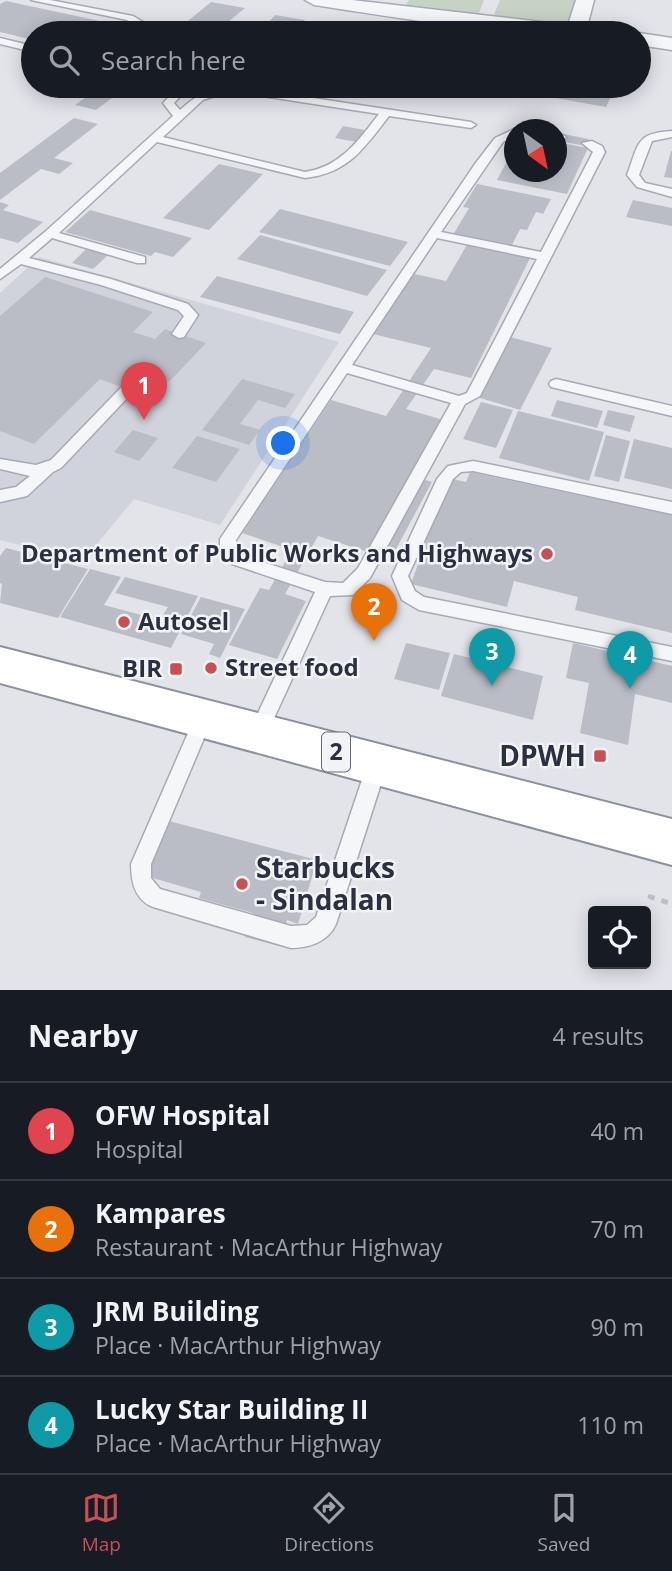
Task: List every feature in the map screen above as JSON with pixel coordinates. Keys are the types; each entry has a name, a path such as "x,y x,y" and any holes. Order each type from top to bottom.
{"highway":[{"name":"2","path":"0,665 672,842"}],"street":[{"path":"314,0 400,6 482,21"},
{"path":"488,21 496,0"},
{"path":"585,0 585,21"},
{"path":"651,41 672,44"}],"lane":[{"path":"36,0 135,21"},
{"path":"0,41 21,46"},
{"path":"173,98 168,103 179,116"},
{"path":"0,275 50,234 199,98"},
{"path":"294,98 471,125"},
{"path":"154,138 305,175 316,175 336,170 355,152 386,112"},
{"path":"672,134 655,135 647,139 633,175 641,185 672,193"},
{"path":"460,401 364,573 347,590 325,589 232,556 226,545 232,532 492,149 504,137"},
{"path":"345,368 460,401 473,396 599,152 598,148 588,143"},
{"path":"50,234 141,260"},
{"path":"434,234 545,257"},
{"path":"18,259 106,282 183,307 191,314 179,334"},
{"path":"0,496 22,492 56,464 143,373"},
{"path":"556,384 672,411"},
{"path":"0,464 27,471 45,472"},
{"path":"672,508 473,466 458,467 449,471 400,576 408,595 419,603 672,654"},
{"path":"258,732 325,589"},
{"path":"204,718 141,863 141,881 153,897 291,937 316,934 325,924 378,763"}],"path":[{"path":"648,896 672,904"}],"shaded area":[{"path":"39,257 339,342 220,525 134,499 83,561 0,540 0,293"}],"green space":[{"path":"409,0 484,0 477,18 404,9"},
{"path":"500,0 577,0 572,21 492,19"}],"building":[{"path":"6,1 100,21 21,21 21,37 0,32 0,4"},
{"path":"211,2 245,8 229,21 188,21"},
{"path":"275,15 305,20 304,21 270,21"},
{"path":"85,98 112,98 96,110 75,105"},
{"path":"555,98 610,98 606,107"},
{"path":"74,118 98,124 54,158 73,163 59,174 41,169 0,200 0,173"},
{"path":"343,126 365,130 357,142 335,138"},
{"path":"567,135 589,139 586,146 567,142"},
{"path":"567,144 588,148 567,194 507,182 567,182"},
{"path":"672,151 672,178 664,177"},
{"path":"219,164 263,174 209,230 163,218"},
{"path":"504,167 504,181 497,180"},
{"path":"477,184 551,199 543,214 536,212 527,230 520,229 511,247 453,235 469,208 463,207"},
{"path":"633,200 672,208 672,226 626,217"},
{"path":"0,202 9,205 3,210 43,222 18,243 0,238"},
{"path":"280,209 408,242 390,266 259,232"},
{"path":"90,210 192,238 173,257 155,252 151,256 65,232"},
{"path":"260,235 387,270 367,296 237,259"},
{"path":"468,243 531,256 471,378 434,369 406,409 447,421 416,477 432,482 395,551 388,549 384,557 318,536 285,594 306,601 277,659 229,645 260,588 269,590 292,550 242,533 331,400 386,416 431,348 373,334 410,273 446,281"},
{"path":"86,249 108,255 93,269 72,263"},
{"path":"217,276 354,312 340,334 200,297"},
{"path":"45,277 153,312 133,332 155,339 165,329 206,343 169,382 140,372 124,388 100,379 34,444 0,431 0,316"},
{"path":"510,337 552,348 520,410 477,397"},
{"path":"242,379 295,394 285,408 258,400 240,424 260,430 249,445 202,430"},
{"path":"557,400 603,411 597,428 551,416"},
{"path":"481,402 513,410 496,448 463,439"},
{"path":"608,410 635,416 630,432 603,425"},
{"path":"518,411 604,432 589,481 499,458"},
{"path":"133,430 158,438 139,461 114,452"},
{"path":"606,435 630,441 619,482 594,476"},
{"path":"197,436 240,449 216,482 172,468"},
{"path":"634,439 672,448 672,489 624,478"},
{"name":"Department of Public Works and Highways","path":"470,472 672,515 672,633 575,610 578,597 514,581 507,607 411,584 448,478 466,482"},
{"path":"6,548 88,569 58,618 0,603 0,556"},
{"path":"90,569 121,577 104,605 160,620 168,607 115,593 125,577 198,596 171,648 60,617"},
{"path":"201,597 245,609 220,658 209,654 214,644 181,634"},
{"path":"406,643 450,653 439,690 394,679"},
{"path":"573,643 672,666 672,703 635,694 628,745 580,733 589,683 566,678"},
{"path":"454,654 543,676 533,720 441,696"},
{"name":"Starbucks - Sindalan","path":"169,821 317,860 298,924 287,920 279,946 245,937 253,913 199,898 201,892 146,876"}],"place":[{"name":"OFW Hospital","path":"144,420"},
{"name":"Department of Public Works and Highways","path":"547,554"},
{"name":"Autosel","path":"124,622"},
{"name":"Kampares","path":"374,641"},
{"name":"Street food","path":"211,668"},
{"name":"BIR","path":"176,669"},
{"name":"JRM Building","path":"492,686"},
{"name":"Lucky Star Building II","path":"630,689"},
{"name":"DPWH","path":"600,756"},
{"name":"Starbucks - Sindalan","path":"242,884"}]}
